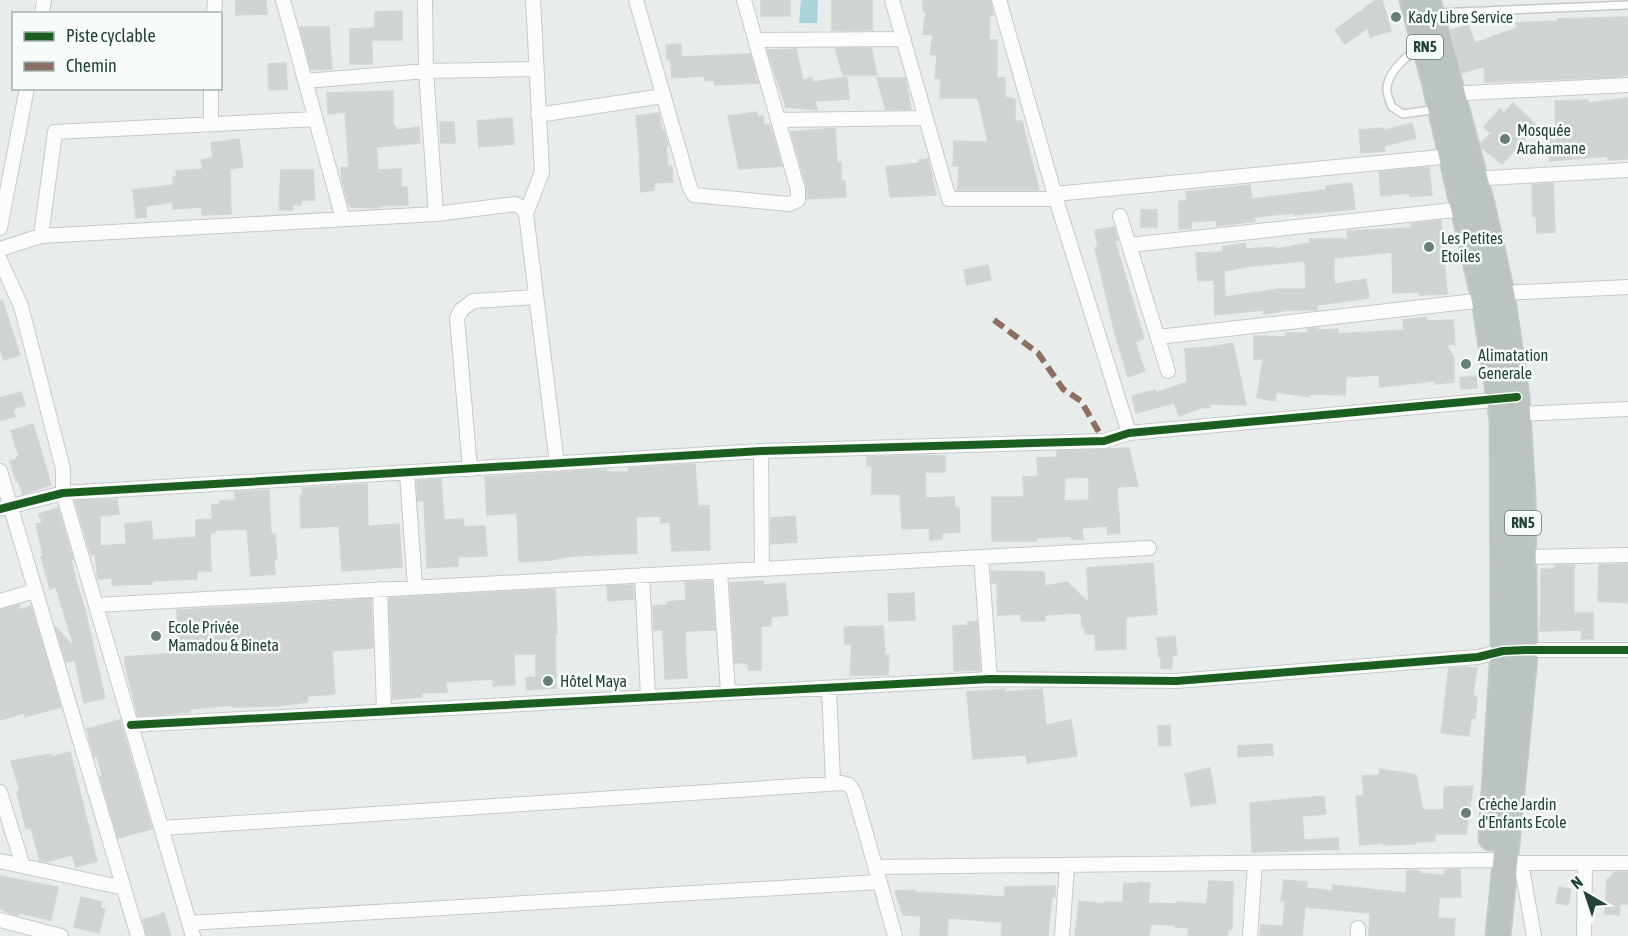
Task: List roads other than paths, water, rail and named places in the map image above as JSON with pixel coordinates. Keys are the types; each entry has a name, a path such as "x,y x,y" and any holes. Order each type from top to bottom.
{"highway":[{"name":"RN5","path":"1412,0 1424,44 1444,99 1461,171 1463,210 1493,296"},
{"name":"RN5","path":"1430,7 1444,99 1493,296 1511,403 1523,495 1523,557 1514,650 1505,862 1498,936"},
{"name":"RN5","path":"1511,403 1502,419 1504,496 1514,650"},
{"name":"RN5","path":"1483,936 1505,862"}],"street":[{"path":"283,0 343,219"},
{"path":"425,0 426,71 436,214"},
{"path":"533,0 542,172 526,214 557,464"},
{"path":"636,0 690,188 694,195 789,204 798,200 798,190 744,0"},
{"path":"892,0 949,199 1055,197 1461,171 1628,170"},
{"path":"999,0 1055,197 1129,433"},
{"path":"756,40 904,39"},
{"path":"305,81 426,71 535,69"},
{"path":"1444,99 1628,85"},
{"path":"0,228 27,90"},
{"path":"211,90 211,124"},
{"path":"538,115 663,96"},
{"path":"777,120 926,118"},
{"path":"41,236 55,132 315,119"},
{"path":"0,249 41,236 436,214 515,204 521,207 526,214"},
{"path":"1129,245 1463,210"},
{"path":"1120,216 1168,371"},
{"path":"0,260 21,306 63,469 63,493 191,929 879,882"},
{"path":"1158,337 1493,296 1628,287"},
{"path":"470,469 457,318 461,310 473,301 536,297"},
{"path":"5,508 63,493 761,452 1104,441 1129,433 1511,403 1628,409"},
{"path":"761,452 762,568"},
{"path":"0,471 5,508 35,591 138,936"},
{"path":"407,473 415,587"},
{"path":"96,605 1149,548"},
{"path":"1523,557 1628,555"},
{"path":"981,557 990,679"},
{"path":"720,571 728,693"},
{"path":"642,575 648,697"},
{"path":"380,589 384,711"},
{"path":"0,601 35,591"},
{"path":"131,725 990,679 1176,681 1478,657 1514,650 1628,650"},
{"path":"829,688 832,782"},
{"path":"162,828 832,782 849,785 854,792 894,936"},
{"path":"0,792 23,866"},
{"path":"0,861 123,888"},
{"path":"1505,862 1534,936"},
{"path":"1250,936 1255,863"},
{"path":"875,867 1255,863 1628,863"},
{"path":"1584,936 1585,863"},
{"path":"1062,936 1067,866"},
{"path":"0,920 61,936"}],"lane":[{"path":"1430,7 1628,5"},
{"path":"1424,44 1406,56 1395,69 1387,88 1392,107 1403,114 1444,99"}],"water":[{"path":"801,0 818,0 817,23 799,23"}],"place":[{"name":"Kady Libre Service","path":"1396,17"},
{"name":"Mosquée Arahamane","path":"1505,139"},
{"name":"Les Petites Etoiles","path":"1429,247"},
{"name":"Alimatation Generale","path":"1466,364"},
{"name":"Ecole Privée Mamadou & Bineta","path":"156,636"},
{"name":"Hôtel Maya","path":"548,681"},
{"name":"Crèche Jardin d'Enfants Ecole","path":"1466,813"}]}
